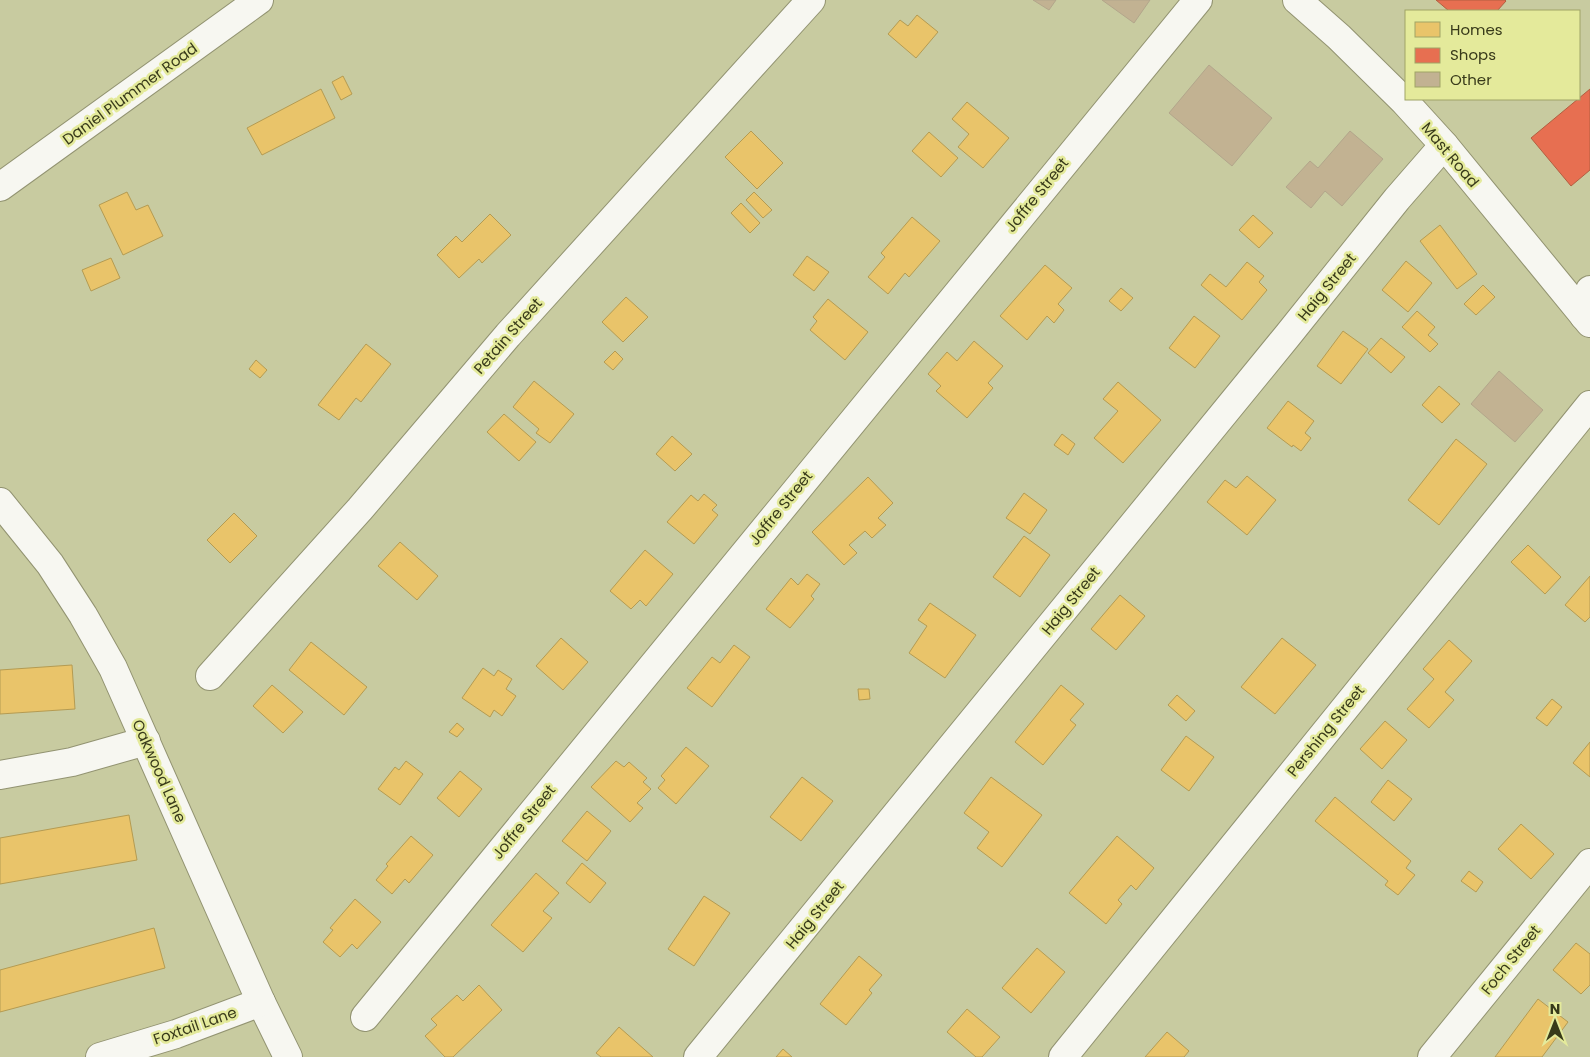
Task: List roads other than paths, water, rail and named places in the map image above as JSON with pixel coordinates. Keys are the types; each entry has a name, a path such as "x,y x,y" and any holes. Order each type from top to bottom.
{"street":[{"name":"Daniel Plummer Road","path":"0,187 259,0"},
{"name":"Petain Street","path":"210,676 360,508 508,335 811,0"},
{"name":"Joffre Street","path":"365,1017 1198,0"},
{"name":"Mast Road","path":"1297,0 1345,43 1404,101 1444,145 1587,319"},
{"name":"Haig Street","path":"698,1057 1288,336 1397,199 1444,145"},
{"path":"1587,319 1590,290"},
{"name":"Pershing Street","path":"1063,1057 1590,405"},
{"name":"Oakwood Lane","path":"0,502 50,564 83,615 112,668 261,1002 288,1057"},
{"path":"0,775 72,762 146,741"},
{"name":"Foch Street","path":"1432,1057 1590,863"},
{"name":"Foxtail Lane","path":"100,1057 176,1034 261,1002"}]}
